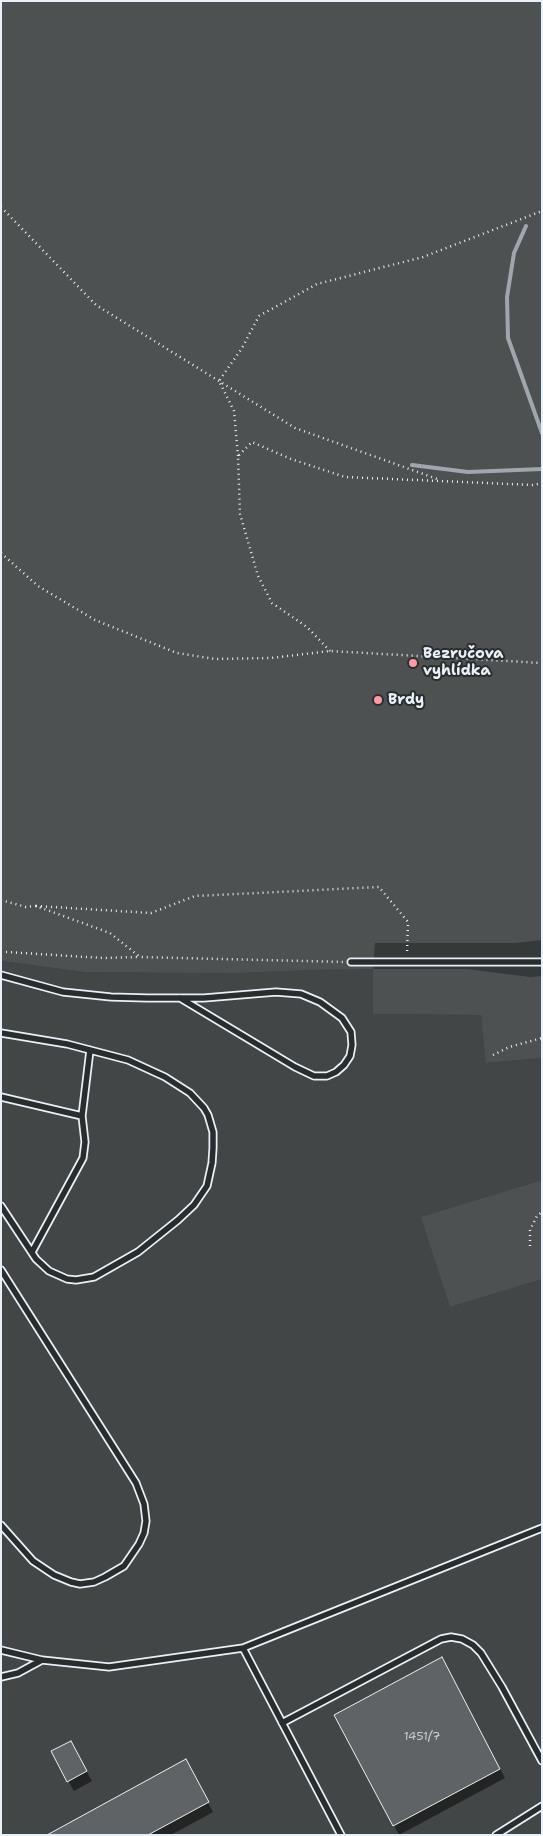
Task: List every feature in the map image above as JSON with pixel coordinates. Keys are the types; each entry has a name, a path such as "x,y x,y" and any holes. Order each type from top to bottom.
{"lane":[{"path":"350,962 542,962"},
{"path":"1,975 48,989 111,998 180,998 204,998 276,992 305,996 339,1014 351,1032 350,1056 336,1072 327,1076 314,1076 295,1067 180,998"},
{"path":"1,1033 67,1044 90,1050 142,1066 178,1085 198,1101 208,1115 212,1132 213,1155 210,1178 200,1198 178,1220 138,1252 94,1277 76,1280 55,1275 45,1268 1,1206"},
{"path":"32,1252 83,1158 86,1142 82,1116 90,1050"},
{"path":"1,1097 82,1116"},
{"path":"1,1270 136,1483 144,1504 146,1521 144,1533 139,1544 124,1566 94,1582 80,1584 54,1575 39,1565 22,1550 1,1525"},
{"path":"1,1650 42,1660 109,1667 243,1648 542,1528"},
{"path":"282,1723 441,1639 451,1637 462,1639 473,1645 481,1653 502,1687 542,1761"},
{"path":"243,1648 340,1835"},
{"path":"1,1677 18,1673 42,1660"},
{"path":"496,1835 542,1806"}],"path":[{"path":"1,207 96,305 295,428 443,482"},
{"path":"219,381 242,348 259,316 317,284 423,257 542,211"},
{"path":"219,381 234,411 240,514 258,576 272,603 307,627 330,651"},
{"path":"238,456 252,442 291,459 345,477 533,485 542,483"},
{"path":"1,553 38,586 95,620 177,652 215,659 271,658 330,651 542,663"},
{"path":"1,900 26,907 151,913 195,896 379,887 408,922 407,962"},
{"path":"36,906 110,933 140,957"},
{"path":"6,952 103,958 140,957 350,962"},
{"path":"493,1055 509,1047 542,1038"},
{"path":"530,1246 530,1230 537,1216 542,1212"}],"shaded area":[{"path":"1,1 542,1 542,940 515,943 375,943 373,969 236,973 84,972 1,961"},
{"path":"1,961 84,972 373,969 373,1014 481,1015 487,1063 542,1058 542,1180 422,1217 450,1307 542,1279 542,1835 1,1835"},
{"path":"373,969 467,969 530,977 542,976 542,1058 486,1063 481,1015 373,1014"},
{"path":"542,1180 542,1279 450,1307 421,1217"}],"building":[{"path":"442,1657 500,1769 393,1826 334,1715"},
{"path":"71,1741 87,1771 67,1782 51,1751"},
{"path":"186,1759 209,1802 148,1835 47,1835"}],"waterway":[{"path":"526,226 514,253 507,297 508,338 542,433"},
{"path":"412,465 468,472 542,469"}],"place":[{"name":"Bezručova vyhlídka","path":"413,663"},
{"name":"Brdy","path":"378,700"}]}
